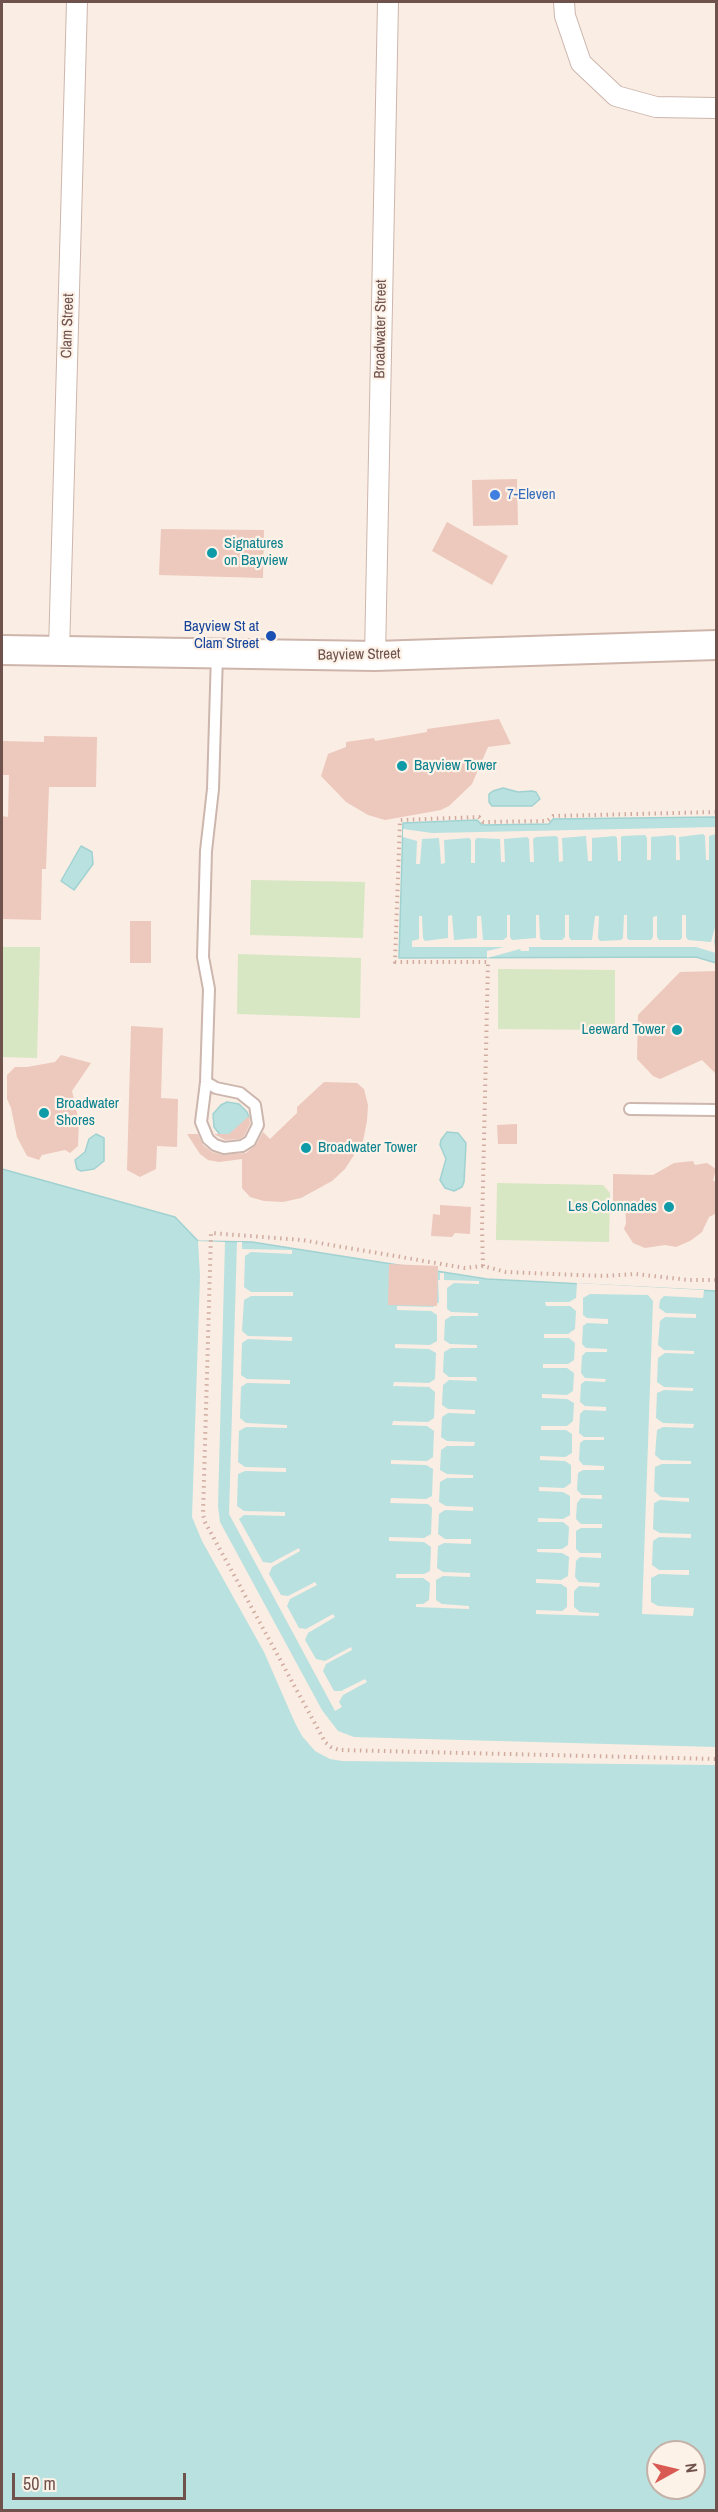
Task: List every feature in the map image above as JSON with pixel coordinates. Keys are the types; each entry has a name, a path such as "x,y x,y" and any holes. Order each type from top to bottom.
{"main road":[{"name":"Bayview Street","path":"2,650 375,656 717,645"}],"street":[{"name":"Clam Street","path":"59,651 77,2"},
{"name":"Broadwater Street","path":"375,656 388,2"},
{"path":"564,2 565,16 581,63 616,96 656,107 717,108"}],"lane":[{"path":"207,1082 216,1088 240,1093 255,1105 258,1125 250,1141 242,1146 224,1148 215,1145 204,1131 201,1122 207,1082 209,989 203,957 205,874 213,789 217,654"},
{"path":"630,1109 717,1110"}],"path":[{"path":"483,1266 482,1217 488,962 395,962 400,820 479,817 483,822 547,821 553,816 717,812"},
{"path":"717,1280 689,1280 635,1274 604,1276 506,1272 483,1266 465,1268 302,1240 211,1233 203,1515 325,1742 331,1747 339,1750 717,1759"}],"green space":[{"path":"251,880 365,882 363,938 250,935"},
{"path":"2,947 40,947 37,1058 2,1057"},
{"path":"238,954 361,958 360,1018 237,1014"},
{"path":"498,969 615,970 615,1030 498,1029"},
{"path":"497,1183 603,1185 610,1193 609,1242 496,1240"}],"water":[{"path":"503,788 518,792 536,792 540,799 532,806 492,806 489,802 489,794"},
{"path":"716,817 716,963 696,957 399,958 403,823 477,820 482,825 549,824 553,819"},
{"path":"81,846 92,852 93,864 74,890 61,881"},
{"path":"227,1102 239,1104 247,1112 249,1117 244,1133 221,1136 214,1127 213,1114"},
{"path":"447,1132 458,1133 466,1143 464,1182 462,1187 454,1191 445,1188 440,1180 446,1159 440,1145"},
{"path":"96,1134 104,1138 104,1161 94,1169 81,1171 77,1169 75,1160 85,1152 89,1139"},
{"path":"2,1169 175,1217 198,1241 252,1242 487,1279 716,1291 716,2510 2,2510"}],"pier":[{"path":"716,827 716,834 709,836 709,860 706,860 703,834 679,837 680,860 676,860 676,837 673,835 651,837 651,860 647,860 645,835 621,837 621,861 618,861 615,836 592,838 592,861 588,861 586,836 562,838 563,861 559,862 556,836 533,839 534,862 530,862 527,837 504,839 505,862 501,862 500,839 477,838 475,840 475,863 471,863 471,840 469,838 444,840 445,863 441,864 439,838 422,839 420,864 416,864 417,841 403,837 403,829 432,833"},
{"path":"452,915 454,940 477,938 477,916 481,916 483,940 503,940 507,937 507,915 510,915 512,940 536,938 536,915 539,915 540,938 542,940 562,940 565,937 565,915 569,915 571,940 592,940 595,916 599,916 598,938 600,941 623,938 624,915 627,915 627,938 629,940 651,940 653,917 657,916 659,940 680,940 682,938 682,915 686,915 688,940 711,942 716,924 714,942 716,953 696,947 529,947 529,951 520,949 487,958 487,951 504,947 412,947 412,941 419,939 419,916 422,916 425,941 448,938 448,916"},
{"path":"198,1241 225,1242 218,1506 220,1522 322,1710 338,1731 354,1737 716,1747 716,1765 342,1761 330,1759 315,1751 302,1736 295,1723 264,1652 202,1541 192,1517 200,1276"},
{"path":"237,1242 242,1242 242,1249 292,1250 292,1254 251,1252 245,1256 244,1287 251,1292 293,1292 293,1296 251,1296 244,1300 242,1331 248,1336 292,1337 292,1341 248,1339 242,1343 241,1375 247,1379 290,1380 290,1384 247,1383 241,1387 240,1418 246,1423 287,1425 287,1428 246,1427 239,1431 238,1462 245,1467 286,1468 286,1472 245,1471 238,1474 237,1506 244,1511 285,1512 285,1516 244,1515 239,1519 263,1562 271,1563 299,1548 300,1551 272,1567 269,1574 281,1595 288,1596 315,1582 317,1585 290,1599 287,1606 299,1628 306,1629 333,1614 335,1617 308,1633 305,1640 316,1659 325,1661 351,1647 352,1650 326,1664 323,1671 334,1691 341,1691 365,1679 367,1682 343,1695 339,1702 342,1707 335,1711 229,1514"},
{"path":"440,1273 444,1273 444,1280 479,1281 479,1284 454,1283 447,1288 447,1309 451,1312 478,1313 478,1316 451,1316 445,1320 444,1340 450,1344 477,1345 477,1348 451,1348 444,1352 443,1372 449,1377 476,1377 477,1381 449,1380 443,1385 442,1405 448,1409 475,1410 475,1414 448,1413 442,1417 441,1437 447,1441 475,1442 474,1446 447,1446 441,1450 440,1470 447,1474 473,1475 473,1478 447,1478 440,1482 439,1502 446,1506 473,1507 473,1511 445,1510 439,1514 438,1534 445,1539 471,1539 471,1544 444,1543 438,1546 437,1568 443,1572 470,1573 470,1577 443,1576 436,1580 436,1600 442,1604 469,1606 469,1609 416,1607 416,1604 423,1604 429,1600 430,1583 423,1578 396,1578 396,1574 424,1574 430,1571 431,1547 424,1542 389,1541 389,1537 424,1538 431,1534 432,1508 428,1504 390,1503 391,1498 426,1499 432,1496 433,1469 426,1465 391,1464 391,1460 427,1461 433,1457 434,1431 427,1426 392,1425 393,1421 428,1422 434,1418 435,1392 429,1387 393,1386 394,1382 429,1383 435,1379 436,1353 429,1349 395,1348 395,1344 430,1345 437,1341 437,1315 431,1311 397,1310 397,1306 433,1307 439,1302"},
{"path":"577,1283 704,1290 703,1298 664,1296 660,1300 659,1308 666,1313 696,1314 696,1318 665,1317 660,1321 658,1345 664,1350 694,1351 694,1354 665,1353 658,1358 657,1382 664,1387 693,1388 693,1391 664,1390 657,1393 656,1418 663,1423 694,1424 693,1428 663,1427 657,1430 655,1455 661,1460 691,1461 691,1464 662,1464 655,1467 654,1491 661,1497 689,1498 689,1502 660,1500 654,1503 653,1529 660,1533 691,1534 691,1538 659,1537 653,1541 652,1565 659,1570 689,1570 689,1575 659,1574 651,1578 651,1602 658,1606 694,1608 693,1616 642,1614 653,1301 648,1295 590,1294 583,1298 583,1315 587,1318 608,1319 608,1324 587,1323 583,1326 582,1344 586,1348 607,1349 607,1352 586,1352 582,1356 581,1373 585,1378 606,1379 605,1382 585,1381 581,1384 580,1402 585,1406 606,1407 606,1411 584,1410 580,1414 579,1433 584,1437 604,1437 604,1440 584,1440 580,1443 579,1460 583,1465 604,1466 604,1470 583,1470 578,1473 577,1490 582,1495 602,1495 602,1499 581,1498 577,1503 576,1519 581,1524 602,1524 602,1528 581,1528 576,1531 576,1549 580,1553 601,1553 601,1558 580,1557 576,1561 575,1577 579,1582 600,1583 599,1587 579,1586 574,1591 574,1607 580,1612 599,1613 599,1616 536,1614 536,1610 562,1611 567,1607 567,1588 561,1584 536,1583 536,1579 561,1580 568,1576 569,1557 562,1553 537,1552 537,1549 562,1549 568,1545 569,1527 563,1522 538,1522 538,1518 563,1519 570,1515 570,1496 563,1492 539,1491 539,1487 564,1488 571,1483 571,1465 565,1461 540,1460 540,1456 565,1457 572,1453 572,1434 566,1430 541,1430 541,1426 567,1426 573,1421 574,1403 567,1399 542,1398 542,1394 567,1395 573,1391 574,1373 567,1368 543,1368 543,1364 568,1364 574,1360 575,1343 569,1338 544,1338 544,1334 568,1334 575,1329 576,1311 570,1306 546,1306 545,1302 569,1302 576,1298"}],"building":[{"name":"7-Eleven","path":"517,479 518,525 473,526 472,480"},
{"path":"447,522 508,556 492,585 432,551"},
{"name":"Signatures on Bayview","path":"161,529 264,530 263,578 159,575"},
{"name":"Bayview Tower","path":"499,719 511,744 488,747 472,784 449,806 441,810 385,820 368,815 346,802 321,776 328,754 346,747 346,742 374,738 375,741 427,732 427,729"},
{"path":"44,736 97,737 96,787 49,787 46,869 42,869 41,920 2,919 2,816 8,817 9,775 2,775 2,741 44,742"},
{"path":"130,921 151,921 151,963 130,963"},
{"name":"Leeward Tower","path":"717,971 717,1075 702,1060 660,1079 653,1076 637,1059 638,1015 680,972"},
{"path":"131,1026 163,1028 161,1098 178,1099 177,1147 157,1146 156,1169 140,1177 127,1170"},
{"name":"Broadwater Shores","path":"61,1055 91,1063 72,1091 79,1122 78,1146 70,1153 65,1150 42,1155 39,1160 27,1156 17,1137 7,1099 7,1075 15,1067 55,1062"},
{"name":"Broadwater Tower","path":"324,1082 357,1083 364,1089 368,1105 367,1121 363,1141 345,1169 332,1181 301,1198 283,1202 264,1201 250,1197 242,1188 242,1159 219,1162 208,1160 200,1154 187,1134 198,1134 203,1145 212,1152 222,1155 246,1153 256,1145 263,1132 270,1139 297,1113 297,1107"},
{"path":"249,1116 250,1124 244,1136 239,1139 225,1140 214,1134 229,1134"},
{"path":"517,1124 517,1144 498,1144 497,1125"},
{"name":"Les Colonnades","path":"693,1161 695,1165 707,1163 716,1169 713,1180 717,1184 717,1213 709,1217 702,1232 676,1247 665,1245 645,1248 633,1243 624,1229 625,1204 613,1203 613,1174 653,1175 674,1163"},
{"path":"440,1205 471,1207 470,1234 455,1233 452,1237 431,1236 433,1214 440,1215"},
{"path":"389,1264 438,1266 437,1306 388,1305"}],"place":[{"name":"7-Eleven","path":"495,495"},
{"name":"Signatures on Bayview","path":"212,553"},
{"name":"Bayview St at Clam Street","path":"271,636"},
{"name":"Bayview Tower","path":"402,766"},
{"name":"Leeward Tower","path":"677,1030"},
{"name":"Broadwater Shores","path":"44,1113"},
{"name":"Broadwater Tower","path":"306,1148"},
{"name":"Les Colonnades","path":"669,1207"}]}
